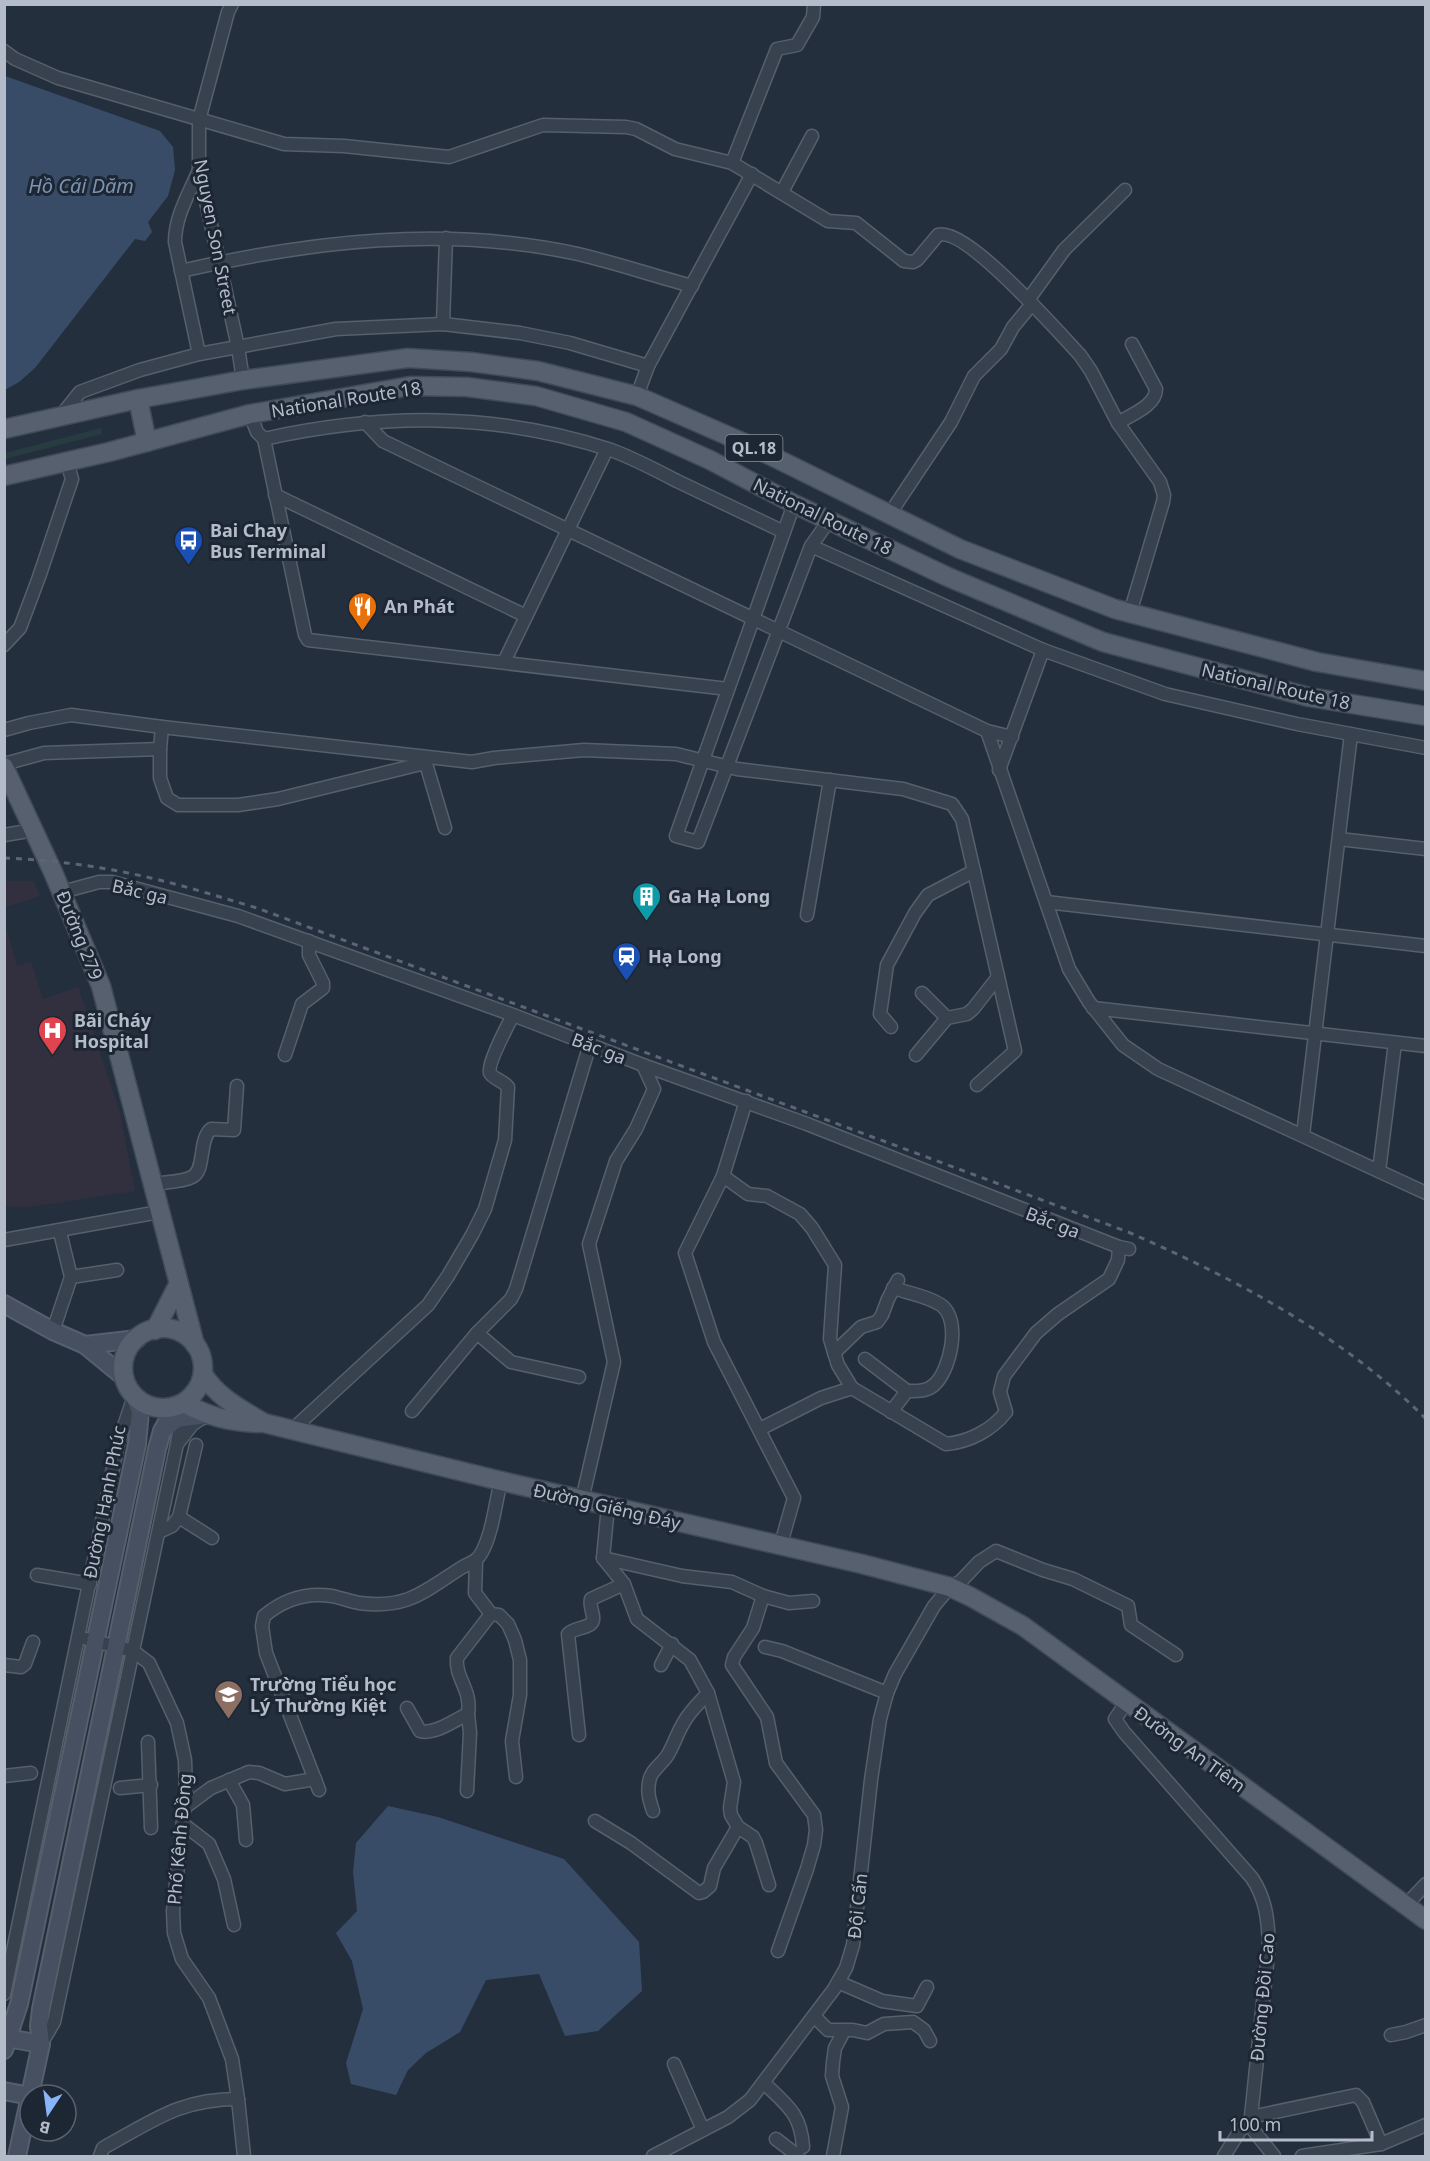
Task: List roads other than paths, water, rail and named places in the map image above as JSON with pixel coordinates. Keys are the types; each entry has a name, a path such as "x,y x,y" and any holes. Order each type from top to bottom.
{"main road":[{"name":"National Route 18","path":"4,429 138,399 243,380 408,358 471,362 538,371 638,396 749,445 842,493 960,549 1115,609 1317,662 1425,681"},
{"name":"National Route 18","path":"4,476 147,442 250,414 410,386 467,387 536,396 626,422 710,460 794,504 830,519 948,577 1103,642 1309,697 1425,716"},
{"path":"138,399 147,442"},
{"path":"830,519 842,493"},
{"name":"Đường 279","path":"4,766 62,892 101,986 195,1345"},
{"path":"155,1330 178,1285"},
{"path":"5,1307 86,1345 124,1377"},
{"path":"33,2083 41,2044 39,2026 41,2009 162,1431 178,1409 193,1395 200,1385 203,1374 203,1364 195,1345 177,1331 155,1330 137,1339 86,1345"},
{"path":"137,1339 125,1356 123,1367 124,1377 134,1396 153,1407 178,1409"},
{"name":"Đường Giếng Đáy","path":"203,1374 211,1387 233,1405 264,1423"},
{"name":"Đường Hạnh Phúc","path":"5,2040 14,2023 19,2004 88,1639 137,1444 140,1411 134,1396"},
{"name":"Đường Giếng Đáy","path":"178,1409 244,1422 264,1423 780,1547 862,1564 950,1587"},
{"name":"Đường An Tiêm","path":"950,1587 1023,1626 1425,1920"},
{"path":"5,2040 41,2044"}],"street":[{"name":"Nguyen Son Street","path":"232,4 199,120 200,170 243,380"},
{"path":"732,163 777,49 797,45 813,16 814,4"},
{"path":"4,51 15,59 58,78 284,144 344,146 449,157 543,125 626,127 646,133 675,149 732,163 828,221 856,223 904,261 914,262 938,235 949,235 992,264 1080,355 1118,423 1160,482 1164,495 1130,613"},
{"path":"782,192 812,135"},
{"path":"199,354 175,242 175,230 177,218 200,170"},
{"path":"638,396 648,366 752,174"},
{"path":"889,515 951,422 974,376 1001,349 1064,249 1125,190"},
{"path":"181,271 316,246 370,240 446,238 515,244 577,254 692,286"},
{"path":"443,324 446,238"},
{"path":"59,417 80,392 140,370 199,354 336,329 443,324 520,333 648,366"},
{"path":"1118,423 1152,401 1156,393 1132,344"},
{"path":"250,414 257,432 264,439 305,635 308,640 728,689"},
{"path":"264,439 365,422 411,419 486,422 525,428 607,449 652,468 784,532"},
{"path":"365,422 384,441 987,730 1012,737"},
{"path":"504,662 607,449"},
{"path":"4,645 20,628 39,577 72,479 67,462"},
{"path":"275,495 526,616"},
{"path":"794,504 676,836 698,842 811,546 830,519"},
{"path":"811,546 1043,650 1165,694 1425,748"},
{"path":"999,770 1043,650"},
{"path":"4,730 71,715 425,760 472,762 584,750 676,754 726,766 903,789 952,804 962,819 1015,1051 977,1085"},
{"path":"162,727 160,778 167,798 178,805 238,805 278,799 425,760"},
{"path":"987,730 1069,969 1093,1008 1123,1045 1158,1069 1425,1193"},
{"path":"1304,1135 1351,734"},
{"path":"4,766 44,753 160,749"},
{"path":"425,760 445,828"},
{"path":"807,915 830,780"},
{"path":"4,835 34,830"},
{"path":"1339,839 1425,849"},
{"path":"891,1027 880,1014 886,964 928,895 974,871"},
{"name":"Bắc ga","path":"62,892 99,882 112,882 238,916 746,1101 1124,1248 1109,1279 1043,1327 1004,1376 1000,1392 1006,1412 996,1425 960,1443 946,1444 891,1412"},
{"path":"1046,902 1425,946"},
{"path":"285,1055 302,1004 323,986 309,955 309,941"},
{"path":"916,1055 947,1018 962,1017 973,1009 998,976"},
{"path":"922,993 947,1018"},
{"path":"1093,1008 1425,1046"},
{"path":"292,1430 428,1305 472,1235 484,1209 505,1140 508,1087 491,1075 490,1071 513,1015"},
{"path":"1379,1171 1395,1043"},
{"path":"412,1411 477,1333 511,1299 516,1289 590,1044"},
{"path":"582,1500 614,1362 589,1244 616,1161 636,1129 654,1089 643,1065"},
{"path":"154,1184 191,1178 200,1168 206,1134 211,1129 234,1130 237,1086"},
{"path":"746,1101 723,1176 685,1253 714,1342 794,1498 780,1547"},
{"path":"723,1176 748,1194 767,1196 800,1214 812,1228 835,1265 830,1340 838,1365 852,1388 891,1412 907,1391"},
{"path":"4,1240 60,1232 159,1212"},
{"path":"53,1331 71,1278 60,1232"},
{"path":"71,1278 117,1270"},
{"path":"834,1353 861,1328 877,1322 896,1284 943,1306 952,1322 950,1356 934,1385 922,1391 907,1391 865,1359"},
{"path":"477,1333 511,1362 579,1377"},
{"path":"760,1429 820,1398 852,1388"},
{"name":"Đường Hạnh Phúc","path":"4,1994 88,1639 90,1584 118,1444 134,1396"},
{"path":"41,2044 54,2022 177,1444 178,1409"},
{"path":"177,1444 192,1425 206,1415"},
{"path":"159,1532 172,1526 179,1517 196,1445"},
{"path":"184,1809 211,1788 249,1772 259,1773 285,1784 317,1784 266,1653 262,1626 264,1616 290,1599 309,1595 331,1596 360,1603 405,1601 435,1587 476,1561 481,1554 489,1535 501,1481"},
{"path":"608,1506 603,1558 624,1584 637,1619 690,1660 708,1693 734,1782 731,1815 738,1827 753,1837 769,1885"},
{"path":"179,1517 212,1538"},
{"name":"Đội Cấn","path":"653,2157 728,2117 750,2100 814,2016 846,1968 853,1945 871,1780 880,1719 887,1693 934,1606 950,1587 961,1581 979,1562 996,1551 1073,1579 1128,1606 1131,1625 1176,1655"},
{"path":"603,1558 682,1576 732,1582 762,1596 789,1603 813,1601"},
{"path":"476,1561 475,1593 492,1614 499,1615 508,1624 520,1660 520,1695 512,1741 516,1777"},
{"path":"37,1575 90,1584"},
{"path":"579,1735 568,1634 593,1622 591,1599 624,1584"},
{"path":"762,1596 753,1628 734,1657 732,1665 767,1717 776,1763 814,1815 816,1830 807,1869 778,1951"},
{"path":"467,1791 470,1701 456,1667 457,1658 492,1614"},
{"path":"88,1639 133,1651"},
{"path":"4,1665 21,1667 25,1664 33,1642"},
{"path":"661,1665 672,1644"},
{"path":"765,1647 782,1651 887,1693"},
{"name":"Phố Kênh Đồng","path":"133,1651 139,1653 149,1663 177,1723 185,1760 183,1824 173,1911 174,1933 182,1959 208,1998 232,2059 244,2157"},
{"path":"653,1811 649,1800 649,1783 652,1772 675,1743 690,1713 708,1693"},
{"name":"Đường Đồi Cao","path":"1126,1703 1115,1719 1124,1732 1252,1878 1263,1897 1269,1945 1250,2121"},
{"path":"407,1708 420,1731 424,1732 439,1729 468,1714"},
{"path":"148,1742 152,1828"},
{"path":"4,1776 31,1773"},
{"path":"229,1780 243,1805 246,1840"},
{"path":"120,1788 151,1785"},
{"path":"595,1821 631,1843 699,1893 710,1886 714,1869 738,1827"},
{"path":"183,1824 209,1844 224,1879 234,1925"},
{"path":"1406,1905 1425,1884"},
{"path":"838,1982 882,2001 917,2006 927,1987"},
{"path":"814,2016 828,2030 853,2030 867,2033 884,2024 913,2022 924,2030 930,2041"},
{"path":"1390,2035 1425,2025"},
{"path":"833,2157 842,2107 832,2076 833,2062 835,2048 844,2031"},
{"path":"674,2064 703,2130"},
{"path":"764,2083 791,2109 798,2120 802,2131 801,2152 776,2139"},
{"path":"1224,2157 1241,2129 1250,2121 1356,2096 1364,2102 1380,2144"},
{"path":"100,2157 103,2148 169,2111 217,2099 238,2099"},
{"path":"1250,2121 1274,2157"},
{"path":"1302,2157 1380,2144 1425,2125"}],"water":[{"name":"Hồ Cái Dăm","path":"5,76 160,131 173,147 175,170 168,196 148,222 152,232 145,241 135,239 35,368 19,382 5,390"},
{"path":"388,1806 438,1817 564,1859 639,1942 642,1991 598,2031 565,2036 539,1974 486,1980 460,2032 426,2053 408,2070 396,2095 351,2084 346,2063 363,2009 352,1961 336,1933 357,1911 353,1872 356,1843"}],"railway":[{"path":"4,858 61,862 118,871 257,908 1128,1232 1247,1289 1324,1335 1360,1361 1426,1419"}],"place":[{"name":"Bai Chay Bus Terminal","path":"189,566"},
{"name":"An Phát","path":"363,632"},
{"name":"Ga Hạ Long","path":"647,922"},
{"name":"Hạ Long","path":"627,982"},
{"name":"Bãi Cháy Hospital","path":"53,1056"},
{"name":"Trường Tiểu học Lý Thường Kiệt","path":"229,1720"}]}
